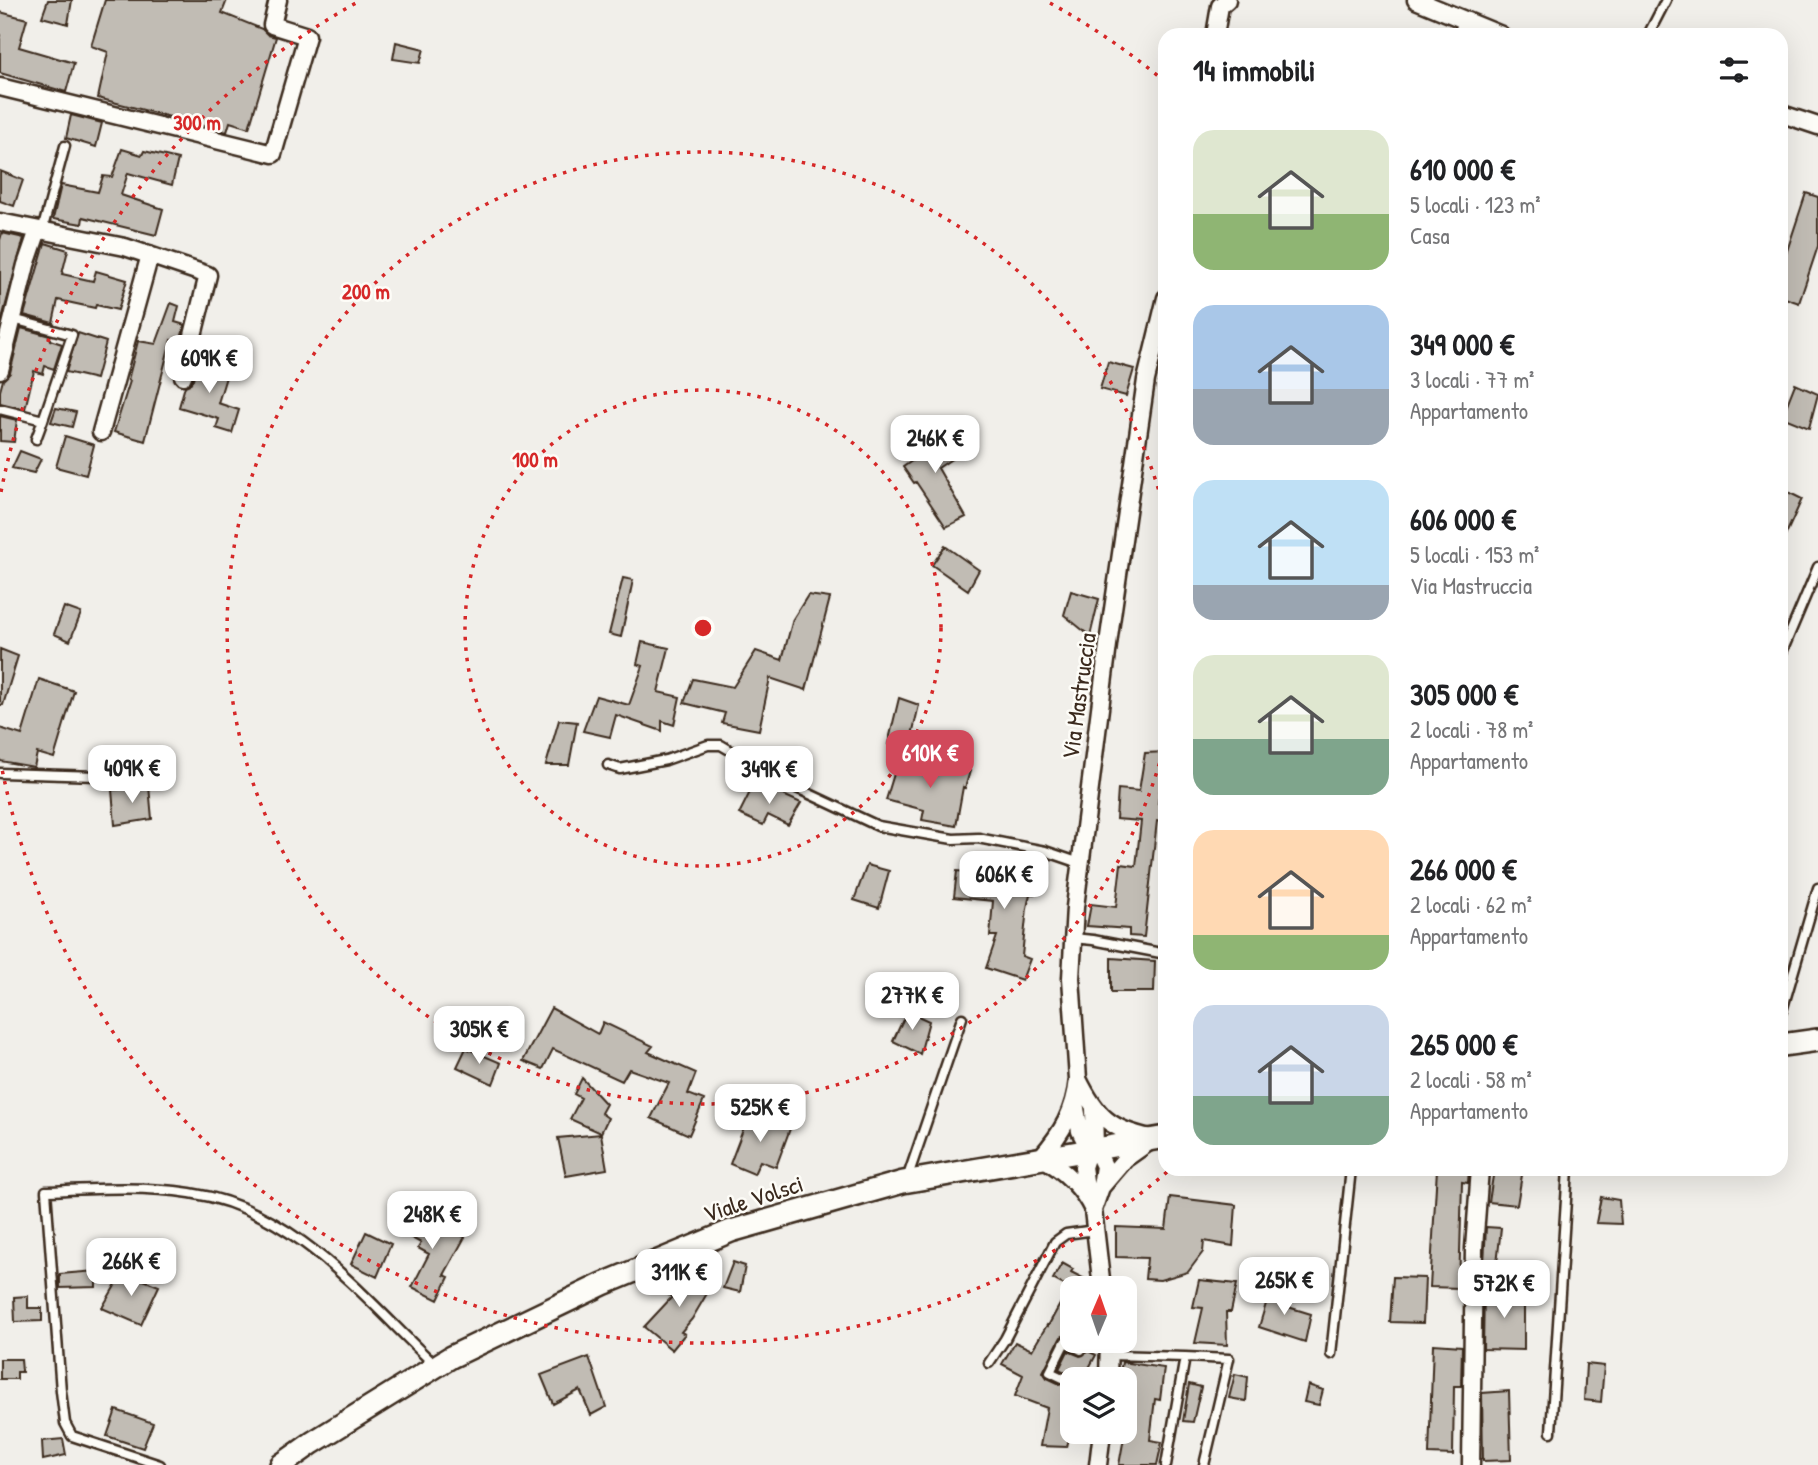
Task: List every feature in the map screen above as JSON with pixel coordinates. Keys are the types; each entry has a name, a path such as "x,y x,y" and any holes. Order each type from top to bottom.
{"main road":[{"path":"1788,1044 1818,1040"},
{"name":"Viale Volsci","path":"281,1465 452,1357 603,1284 731,1231 906,1182 1158,1138"}],"street":[{"path":"0,87 273,154 307,36 272,25 278,0"},
{"path":"1216,28 1220,6 1227,0"},
{"path":"1416,0 1460,27"},
{"path":"1788,116 1818,126"},
{"path":"0,222 125,247 208,275 183,376"},
{"path":"0,370 26,265 40,230"},
{"path":"101,432 150,255"},
{"name":"Via Mastruccia","path":"1075,1103 1078,1079 1070,978 1080,863 1146,380 1158,331"},
{"path":"1078,1079 1094,1109 1123,1130 1158,1138"},
{"path":"1075,1103 1080,1131 1104,1166 1101,1187"},
{"path":"1075,1103 1060,1134 1041,1157 1069,1175 1090,1204"},
{"path":"1094,1109 1092,1148 1083,1167 1096,1230 1101,1276"},
{"path":"1090,1204 1125,1159 1158,1139"},
{"path":"1471,1465 1475,1248 1480,1176"},
{"path":"1098,1465 1101,1444"}],"lane":[{"path":"1652,28 1666,0"},
{"path":"40,230 65,146"},
{"path":"13,319 72,335 36,439"},
{"path":"0,409 43,420"},
{"path":"1788,638 1818,567"},
{"path":"608,765 620,769 666,760 708,745 721,745 785,782 878,826 953,839 978,838 1045,851 1080,863"},
{"path":"0,773 97,776 118,783"},
{"path":"1788,990 1818,888"},
{"path":"1073,938 1158,952"},
{"path":"906,1182 962,1018"},
{"path":"1331,1354 1350,1176"},
{"path":"1552,1432 1567,1176"},
{"path":"160,1465 72,1436 65,1423 46,1191 136,1187 193,1193 237,1206 284,1228 326,1258 436,1366"},
{"path":"989,1363 1005,1339 1055,1242 1066,1234 1096,1230"},
{"path":"1138,1351 1229,1359 1204,1465"},
{"path":"1060,1352 1050,1372 1060,1377"},
{"path":"1166,1465 1185,1357"}],"building":[{"path":"48,0 72,0 68,24 42,17"},
{"path":"105,0 227,0 222,13 276,37 249,128 230,122 227,132 98,98 108,52 91,46"},
{"path":"0,12 27,19 19,47 74,63 66,92 0,73"},
{"path":"396,42 424,49 420,63 393,59"},
{"path":"71,115 102,123 96,147 66,138"},
{"path":"122,149 142,155 144,151 178,159 172,185 128,173 121,195 163,209 156,235 83,217 82,224 53,219 61,185 98,192 103,176 112,177"},
{"path":"0,171 23,180 14,206 0,201"},
{"path":"1806,193 1818,197 1818,246 1799,303 1788,299 1788,248"},
{"path":"2,233 24,238 0,326 0,240"},
{"path":"45,243 68,250 62,274 93,281 96,271 127,280 118,310 58,300 53,323 24,315"},
{"path":"171,303 179,306 175,322 185,325 180,342 171,340 145,441 114,432 130,381 128,380 138,341 156,344"},
{"path":"21,328 50,336 50,340 62,344 54,369 45,366 43,374 34,371 25,409 0,403 3,380 10,373"},
{"path":"78,333 106,342 96,379 66,372"},
{"path":"198,359 229,367 218,403 239,410 232,433 216,428 219,419 179,407 185,386 193,379"},
{"path":"1108,362 1134,369 1126,396 1100,389"},
{"path":"1795,384 1818,394 1809,428 1788,419 1788,402"},
{"path":"56,408 76,412 72,427 51,422"},
{"path":"0,416 17,420 14,442 0,441"},
{"path":"937,421 946,436 940,439 953,458 938,468 966,517 946,527 903,467 928,450 915,435"},
{"path":"65,436 94,445 86,475 56,467"},
{"path":"20,451 41,459 34,473 12,468"},
{"path":"1788,492 1802,499 1788,530"},
{"path":"945,546 979,570 968,590 932,565"},
{"path":"623,578 633,580 621,637 609,634"},
{"path":"1071,591 1099,599 1090,636 1064,615"},
{"path":"808,595 830,598 806,690 770,678 759,730 722,723 725,713 684,703 693,679 733,687 756,651 782,660 793,619"},
{"path":"64,607 81,613 70,641 54,634"},
{"path":"642,642 669,648 658,692 680,697 674,725 662,721 662,731 616,715 610,737 583,731 596,696 629,705 643,666 637,664"},
{"path":"0,649 18,656 3,705 0,705"},
{"path":"39,679 74,691 54,758 37,753 34,767 0,761 0,728 22,735"},
{"path":"899,698 919,705 909,748 888,744"},
{"path":"559,720 577,722 569,765 546,765"},
{"path":"1158,752 1158,821 1144,937 1129,936 1129,929 1087,926 1091,904 1116,907 1121,864 1136,866 1141,821 1116,819 1118,789 1139,791 1145,753"},
{"path":"898,761 937,768 940,762 970,771 965,788 963,787 956,826 922,820 924,810 886,800"},
{"path":"755,782 801,803 788,825 768,815 763,825 739,814"},
{"path":"149,786 152,819 115,825 112,790"},
{"path":"1005,860 1037,863 1034,894 1030,894 1027,908 1022,956 1030,959 1022,980 986,968 997,936 990,936 993,901 954,897 957,871 998,875 999,867 1004,868"},
{"path":"867,865 889,871 879,908 854,900"},
{"path":"1111,958 1155,961 1154,992 1111,992"},
{"path":"909,979 924,986 916,1008 899,1002"},
{"path":"551,1008 598,1034 603,1022 653,1046 648,1052 696,1073 688,1094 704,1100 689,1135 651,1118 669,1083 629,1069 622,1081 553,1049 543,1069 523,1061"},
{"path":"907,1011 929,1021 920,1054 893,1041"},
{"path":"466,1048 501,1063 493,1084 457,1067"},
{"path":"582,1078 606,1104 601,1113 608,1118 601,1133 570,1119 581,1098 574,1094"},
{"path":"749,1114 791,1126 776,1167 760,1161 754,1174 730,1164"},
{"path":"601,1134 607,1169 566,1176 558,1138"},
{"path":"1437,1176 1468,1176 1468,1183 1462,1182 1459,1288 1430,1287"},
{"path":"1493,1176 1522,1176 1517,1205 1489,1202"},
{"path":"1170,1197 1236,1205 1233,1246 1204,1241 1203,1252 1188,1272 1160,1280 1145,1279 1147,1258 1116,1257 1116,1227 1166,1229"},
{"path":"1601,1197 1619,1200 1621,1224 1596,1223"},
{"path":"405,1209 432,1224 434,1220 465,1237 444,1275 449,1277 438,1300 412,1287 429,1254 418,1248 421,1243 395,1229"},
{"path":"1486,1227 1501,1228 1497,1263 1484,1263"},
{"path":"366,1232 391,1244 377,1277 351,1264"},
{"path":"733,1262 745,1266 740,1292 723,1288"},
{"path":"1062,1263 1079,1276 1060,1276 1060,1283 1053,1279"},
{"path":"96,1271 96,1287 60,1288 60,1274"},
{"path":"123,1272 159,1286 141,1325 102,1308"},
{"path":"701,1276 712,1285 681,1332 685,1334 672,1350 644,1327 672,1297 663,1292 676,1279"},
{"path":"1393,1277 1425,1278 1423,1323 1390,1322"},
{"path":"1199,1280 1237,1284 1231,1312 1226,1312 1227,1345 1195,1343 1203,1308 1193,1307"},
{"path":"1271,1287 1290,1294 1285,1306 1311,1314 1305,1342 1259,1327"},
{"path":"1484,1289 1524,1291 1524,1350 1483,1349"},
{"path":"28,1296 28,1308 42,1308 42,1321 15,1322 14,1297"},
{"path":"1060,1304 1060,1339 1043,1372 1047,1378 1060,1384 1060,1444 1068,1444 1067,1447 1040,1446 1047,1408 1015,1396 1023,1375 1002,1364 1015,1342 1032,1350"},
{"path":"1433,1344 1462,1346 1461,1386 1454,1386 1453,1455 1429,1454"},
{"path":"1067,1353 1096,1355 1090,1367 1060,1367"},
{"path":"589,1357 606,1407 591,1415 580,1390 553,1404 541,1375"},
{"path":"0,1359 21,1359 22,1372 17,1372 17,1379 0,1379"},
{"path":"1122,1362 1164,1368 1160,1400 1155,1399 1150,1440 1162,1442 1157,1465 1119,1465 1123,1444 1137,1444 1137,1367 1121,1367"},
{"path":"1586,1364 1604,1366 1601,1402 1584,1400"},
{"path":"1235,1374 1248,1377 1246,1401 1229,1398"},
{"path":"1189,1384 1201,1387 1193,1422 1183,1421"},
{"path":"1308,1385 1323,1390 1319,1405 1304,1402"},
{"path":"1509,1391 1511,1460 1483,1461 1482,1393"},
{"path":"116,1410 153,1423 143,1448 107,1436"},
{"path":"63,1439 66,1455 43,1460 42,1441"}]}
